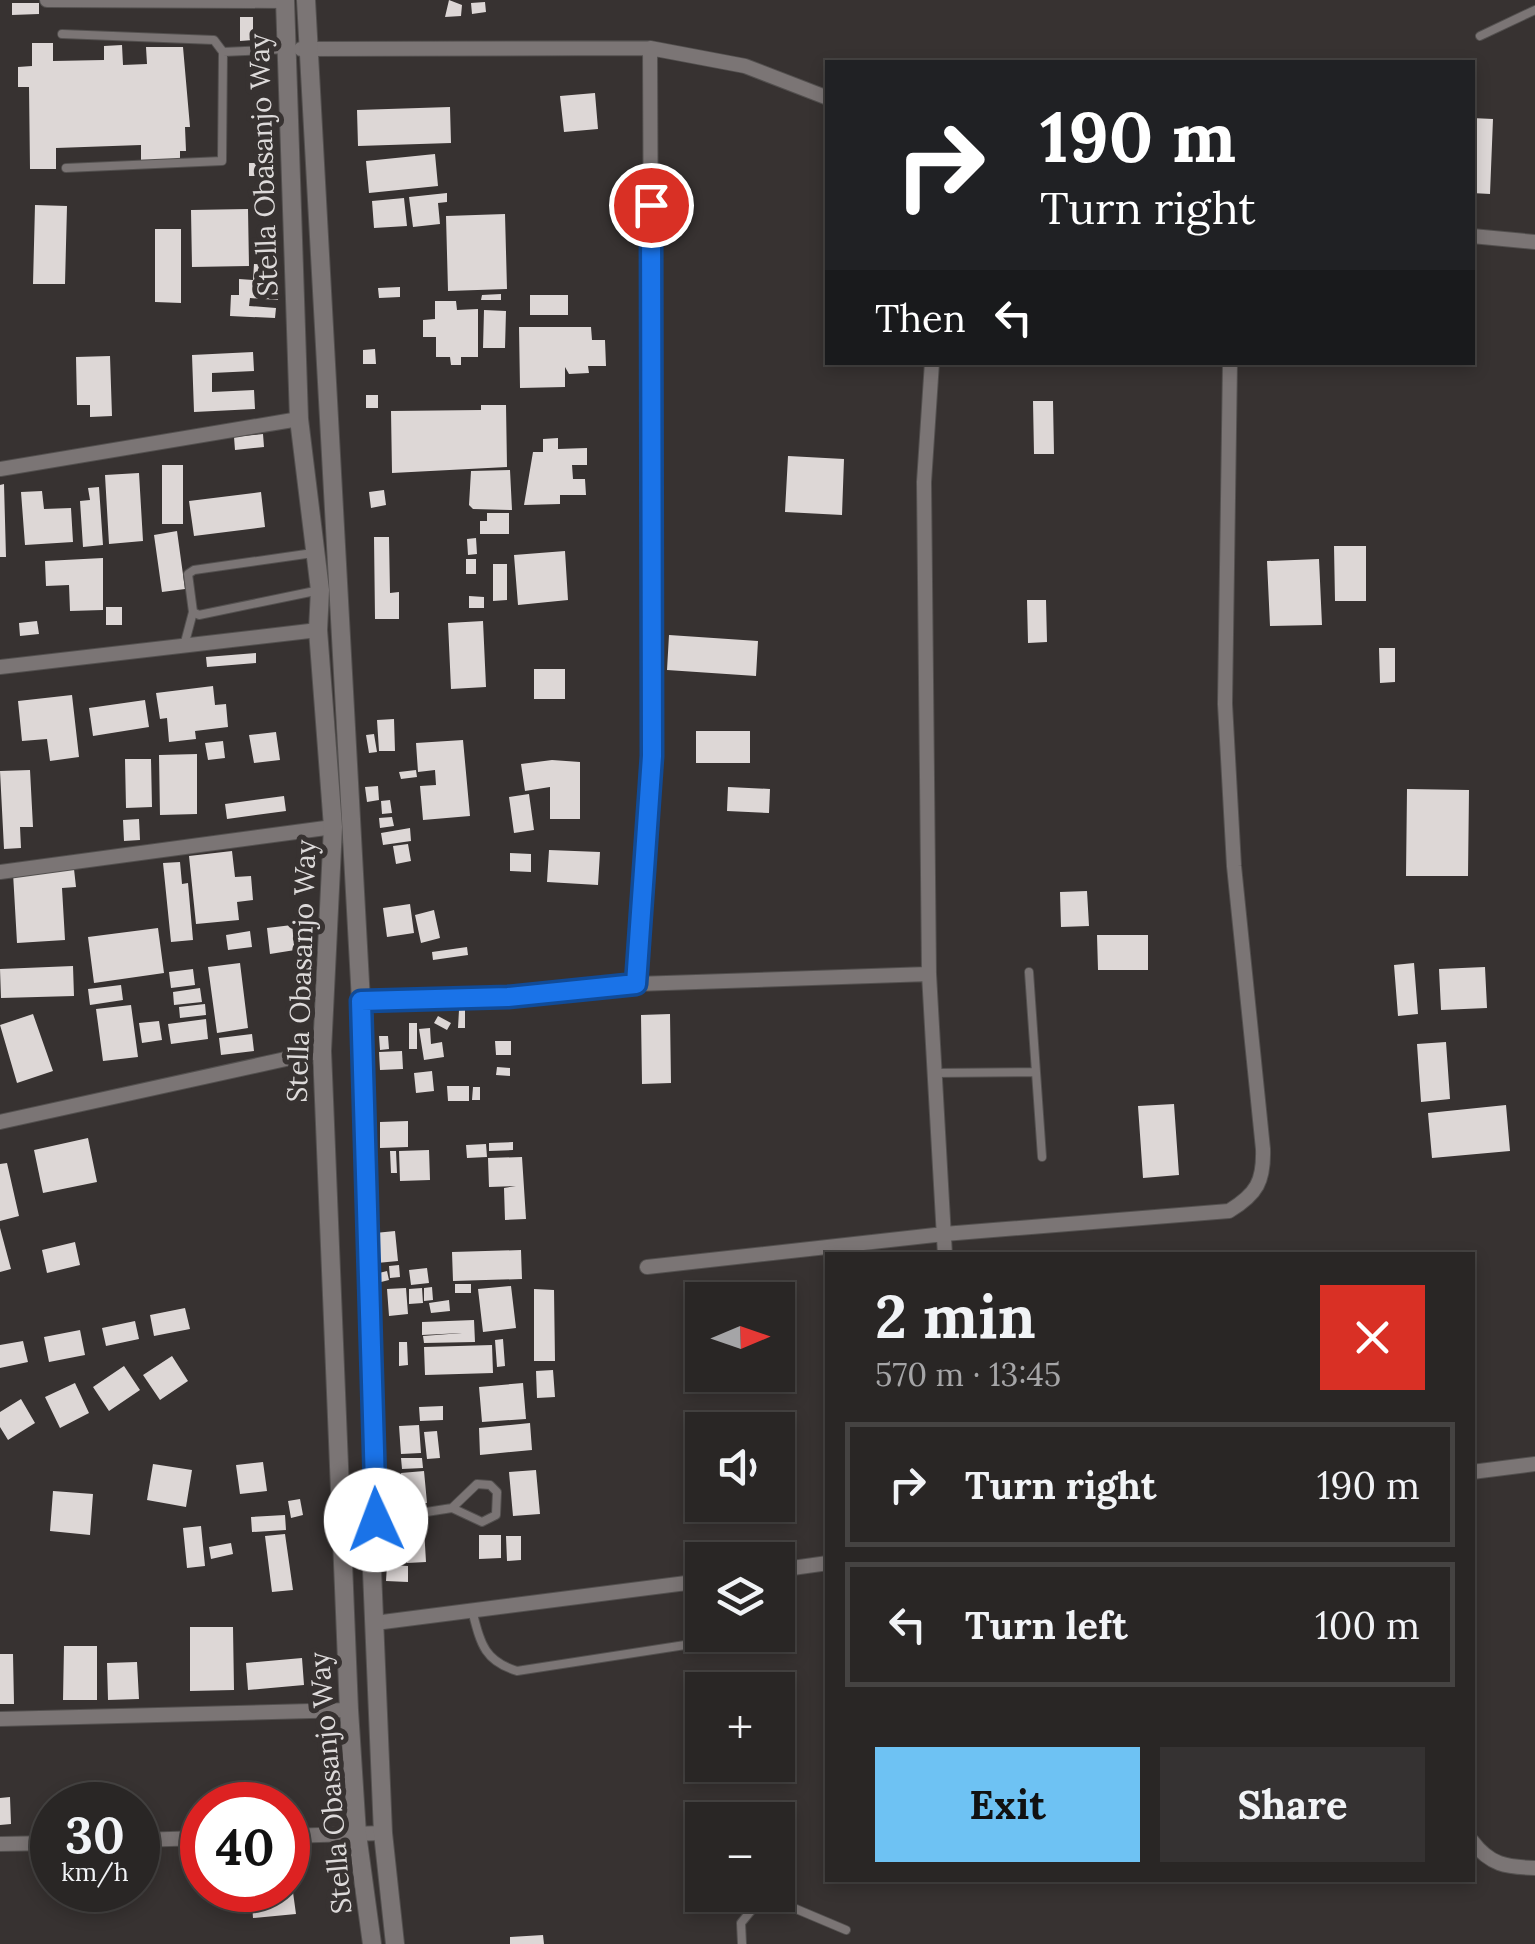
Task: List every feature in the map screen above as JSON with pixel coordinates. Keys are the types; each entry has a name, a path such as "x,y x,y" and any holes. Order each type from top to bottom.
{"street":[{"path":"47,0 285,0"},
{"name":"Stella Obasanjo Way","path":"285,0 299,419 324,578 318,630 333,826 322,1051 349,1710 357,1834 372,1944"},
{"path":"306,0 324,578 361,1001 376,1520 372,1547 383,1834 395,1944"},
{"path":"636,984 652,756 650,48"},
{"path":"286,49 650,48 745,66 825,97"},
{"path":"1475,236 1535,242"},
{"path":"932,365 924,482 929,974 944,1252"},
{"path":"647,1267 944,1234 1230,1211 1254,1196 1264,1172 1234,866 1224,704 1230,365"},
{"path":"0,469 299,419"},
{"path":"0,667 318,630"},
{"path":"0,872 333,826"},
{"path":"361,1001 508,997 636,984 929,974"},
{"path":"0,1122 322,1051"},
{"path":"1475,1472 1535,1464"},
{"path":"795,1568 825,1563"},
{"path":"375,1624 685,1583"},
{"path":"0,1720 349,1710"},
{"path":"310,1835 383,1834"},
{"path":"0,1844 30,1843"},
{"path":"1475,1845 1486,1859 1504,1867 1535,1868"}],"lane":[{"path":"1480,36 1535,10"},
{"path":"62,34 214,40 223,52 222,161 66,168"},
{"path":"223,52 286,49"},
{"path":"184,647 194,612 188,574 317,552"},
{"path":"194,612 199,615 324,578"},
{"path":"1029,972 1042,1158"},
{"path":"932,1074 1036,1072"},
{"path":"376,1520 452,1508 482,1522 496,1515 498,1492 484,1482 477,1484 452,1508"},
{"path":"473,1614 482,1650 498,1665 517,1671 685,1645"},
{"path":"742,1944 741,1923 759,1902 782,1903 846,1930"}],"building":[{"path":"449,0 462,5 461,16 445,17"},
{"path":"485,2 486,12 472,14 471,3"},
{"path":"12,3 39,3 39,14 12,15"},
{"path":"240,17 253,17 253,40 240,41"},
{"path":"32,43 53,43 53,61 104,60 104,46 122,45 123,65 147,64 146,47 183,47 190,127 185,127 186,151 180,151 180,161 141,162 141,145 56,148 56,169 30,169 29,87 18,87 18,67 32,66"},
{"path":"595,93 598,129 564,132 560,96"},
{"path":"450,107 451,143 358,146 357,110"},
{"path":"1475,118 1493,119 1490,194 1475,193"},
{"path":"435,154 438,186 369,193 366,161"},
{"path":"249,163 273,163 273,176 249,176"},
{"path":"447,193 447,202 438,203 440,224 413,227 409,197"},
{"path":"404,198 407,226 374,228 372,201"},
{"path":"35,205 67,206 65,284 33,284"},
{"path":"248,209 249,266 192,267 191,210"},
{"path":"505,214 507,289 448,291 446,216"},
{"path":"155,229 181,229 181,303 155,302"},
{"path":"254,264 280,265 278,300 250,298 249,306 276,308 275,318 230,316 231,295 239,295 239,279 253,280"},
{"path":"400,287 400,297 379,298 378,288"},
{"path":"501,294 501,300 481,300 482,295"},
{"path":"530,295 568,295 568,315 530,315"},
{"path":"435,301 456,301 457,310 478,309 478,357 461,357 461,365 451,365 450,357 436,357 436,337 423,337 423,320 435,319"},
{"path":"484,310 506,311 505,348 483,348"},
{"path":"519,327 591,327 592,340 605,340 606,366 588,366 589,373 569,374 565,367 565,387 520,388"},
{"path":"375,349 376,364 363,364 363,350"},
{"path":"253,352 254,371 212,373 212,392 254,390 255,409 194,412 192,355"},
{"path":"110,356 112,416 90,417 90,405 77,405 76,357"},
{"path":"366,395 378,395 378,408 366,408"},
{"path":"1033,401 1053,401 1054,454 1034,454"},
{"path":"481,405 506,405 507,467 392,473 391,411 481,410"},
{"path":"263,434 264,447 235,450 234,437"},
{"path":"558,438 558,449 587,448 587,465 572,465 573,479 585,479 586,495 560,495 560,504 524,505 533,452 543,452 543,439"},
{"path":"788,456 844,459 842,515 785,512"},
{"path":"162,465 183,465 183,524 162,524"},
{"path":"510,470 512,510 473,509 469,505 471,471"},
{"path":"139,473 143,541 109,544 105,475"},
{"path":"4,484 6,557 0,557 0,485"},
{"path":"99,487 103,545 83,547 80,501 90,500 88,488"},
{"path":"384,490 386,505 371,508 369,492"},
{"path":"42,491 44,509 71,508 73,542 25,545 21,492"},
{"path":"261,492 265,527 194,536 189,501"},
{"path":"487,513 509,513 509,534 480,534 480,521 487,521"},
{"path":"177,531 185,589 162,592 154,535"},
{"path":"374,537 389,537 390,593 399,592 399,619 375,619"},
{"path":"476,538 477,554 468,555 467,539"},
{"path":"1334,546 1366,546 1366,601 1335,601"},
{"path":"565,551 568,600 518,605 514,555"},
{"path":"103,558 103,610 70,611 69,585 46,586 45,561"},
{"path":"466,559 476,559 476,574 466,574"},
{"path":"1319,559 1322,625 1270,626 1267,561"},
{"path":"493,564 507,564 507,600 493,601"},
{"path":"469,596 484,597 484,608 469,608"},
{"path":"1027,600 1046,600 1047,642 1028,643"},
{"path":"106,607 122,607 122,625 106,625"},
{"path":"37,621 39,634 20,636 19,623"},
{"path":"483,621 486,687 451,689 448,623"},
{"path":"669,635 758,641 756,676 667,670"},
{"path":"1379,648 1395,648 1395,682 1380,683"},
{"path":"256,653 256,663 207,667 206,657"},
{"path":"534,669 565,669 565,699 534,699"},
{"path":"213,686 215,705 226,704 228,727 195,731 196,739 169,742 167,718 160,719 156,693"},
{"path":"72,695 79,757 50,761 47,739 22,741 18,701"},
{"path":"145,700 149,727 93,736 89,708"},
{"path":"394,719 395,751 379,751 377,720"},
{"path":"696,731 750,731 750,763 696,763"},
{"path":"276,732 280,760 254,763 249,735"},
{"path":"374,734 377,752 369,753 366,735"},
{"path":"463,740 470,816 423,820 420,786 436,785 435,770 418,772 416,743"},
{"path":"223,741 225,758 208,760 205,743"},
{"path":"197,754 197,814 160,815 159,755"},
{"path":"125,759 151,759 152,807 126,808"},
{"path":"580,762 580,819 550,819 550,787 525,791 521,764"},
{"path":"30,770 33,827 20,827 21,848 4,849 0,771"},
{"path":"416,770 417,777 401,779 399,772"},
{"path":"378,786 379,800 367,802 365,787"},
{"path":"728,787 770,789 769,813 727,811"},
{"path":"1407,789 1469,790 1468,876 1406,876"},
{"path":"529,794 534,830 514,833 509,797"},
{"path":"284,796 286,811 227,819 225,804"},
{"path":"390,800 392,813 382,814 381,801"},
{"path":"392,817 394,826 380,828 379,818"},
{"path":"139,819 140,840 124,841 123,820"},
{"path":"410,828 411,841 383,845 381,833"},
{"path":"408,844 411,861 396,864 393,846"},
{"path":"549,850 600,852 598,885 547,882"},
{"path":"232,851 235,877 251,876 253,900 237,902 239,920 196,924 189,856"},
{"path":"510,853 531,854 531,872 510,871"},
{"path":"180,862 182,884 188,883 193,940 171,942 163,863"},
{"path":"74,869 76,887 62,888 65,940 17,943 13,873"},
{"path":"1087,891 1089,926 1061,927 1060,892"},
{"path":"410,904 414,933 387,937 383,908"},
{"path":"434,910 440,938 421,943 415,915"},
{"path":"292,925 295,950 270,954 267,928"},
{"path":"158,928 164,973 94,983 88,937"},
{"path":"250,931 252,947 228,950 226,935"},
{"path":"1097,935 1148,935 1148,970 1098,970"},
{"path":"467,947 468,955 433,960 432,952"},
{"path":"240,963 248,1028 217,1033 208,967"},
{"path":"1414,963 1418,1014 1398,1016 1394,965"},
{"path":"73,966 74,996 1,998 0,969"},
{"path":"1485,967 1487,1008 1441,1010 1439,969"},
{"path":"193,969 195,985 171,988 169,972"},
{"path":"121,985 123,1000 90,1005 88,989"},
{"path":"200,988 202,1002 174,1005 173,992"},
{"path":"205,1004 206,1015 180,1018 179,1007"},
{"path":"131,1005 138,1057 103,1061 96,1009"},
{"path":"459,1010 465,1010 465,1028 458,1028"},
{"path":"33,1014 53,1071 17,1083 0,1025"},
{"path":"670,1014 671,1083 642,1084 641,1015"},
{"path":"438,1016 451,1023 447,1030 434,1023"},
{"path":"206,1019 208,1039 171,1044 168,1024"},
{"path":"159,1021 162,1040 142,1043 139,1023"},
{"path":"409,1023 417,1023 417,1049 409,1049"},
{"path":"430,1028 431,1044 442,1042 444,1057 424,1060 419,1029"},
{"path":"252,1034 254,1051 221,1055 219,1038"},
{"path":"379,1036 388,1036 389,1049 380,1050"},
{"path":"495,1041 511,1041 511,1055 496,1055"},
{"path":"1446,1042 1450,1099 1421,1102 1417,1044"},
{"path":"402,1051 403,1069 380,1070 379,1052"},
{"path":"497,1067 510,1068 510,1076 496,1075"},
{"path":"432,1071 434,1091 416,1093 414,1073"},
{"path":"447,1086 469,1086 469,1101 448,1101"},
{"path":"473,1087 480,1087 480,1100 472,1100"},
{"path":"1174,1104 1179,1175 1143,1178 1138,1106"},
{"path":"1506,1105 1510,1151 1432,1158 1428,1113"},
{"path":"408,1121 408,1147 380,1148 380,1122"},
{"path":"88,1138 97,1182 43,1193 34,1150"},
{"path":"513,1142 513,1150 489,1151 489,1143"},
{"path":"486,1144 487,1157 467,1158 466,1145"},
{"path":"429,1150 430,1180 400,1181 399,1151"},
{"path":"390,1151 396,1151 397,1173 391,1173"},
{"path":"522,1157 526,1219 505,1220 504,1188 516,1186 489,1187 488,1158"},
{"path":"7,1163 19,1216 0,1221 0,1164"},
{"path":"0,1228 11,1269 0,1272"},
{"path":"395,1231 398,1261 377,1263 375,1233"},
{"path":"75,1242 80,1265 47,1273 42,1250"},
{"path":"521,1250 522,1279 453,1281 452,1252"},
{"path":"399,1265 400,1277 390,1278 389,1266"},
{"path":"427,1268 429,1283 411,1285 409,1270"},
{"path":"387,1271 389,1280 377,1283 375,1274"},
{"path":"455,1284 471,1284 471,1293 455,1293"},
{"path":"511,1286 516,1328 483,1332 478,1289"},
{"path":"432,1287 433,1300 424,1301 424,1288"},
{"path":"406,1288 408,1314 389,1316 387,1289"},
{"path":"422,1288 423,1303 409,1304 409,1289"},
{"path":"534,1289 554,1290 555,1361 534,1361"},
{"path":"449,1300 450,1311 431,1313 429,1303"},
{"path":"185,1308 190,1329 154,1336 150,1315"},
{"path":"474,1320 475,1342 424,1343 423,1336 462,1333 422,1335 422,1322"},
{"path":"135,1321 139,1339 106,1346 102,1328"},
{"path":"80,1330 85,1355 49,1362 44,1337"},
{"path":"503,1339 505,1366 497,1367 495,1340"},
{"path":"23,1341 28,1362 0,1368 0,1345"},
{"path":"399,1342 407,1342 408,1365 399,1366"},
{"path":"492,1345 493,1373 425,1375 424,1347"},
{"path":"172,1356 188,1381 160,1400 143,1375"},
{"path":"124,1366 140,1390 109,1411 93,1387"},
{"path":"553,1370 555,1397 537,1398 536,1371"},
{"path":"75,1383 89,1413 60,1428 45,1397"},
{"path":"523,1383 526,1419 482,1422 479,1387"},
{"path":"21,1399 35,1423 8,1440 0,1427 0,1412"},
{"path":"443,1406 443,1420 420,1421 419,1407"},
{"path":"530,1423 532,1450 480,1455 479,1428"},
{"path":"419,1425 421,1453 401,1454 399,1426"},
{"path":"437,1431 440,1458 427,1459 424,1432"},
{"path":"401,1458 422,1458 423,1468 402,1469"},
{"path":"263,1462 267,1491 240,1494 236,1465"},
{"path":"153,1464 192,1470 186,1507 147,1500"},
{"path":"536,1470 540,1514 513,1516 509,1472"},
{"path":"424,1471 427,1503 404,1505 401,1473"},
{"path":"53,1491 93,1494 90,1535 50,1531"},
{"path":"300,1499 303,1515 291,1518 288,1501"},
{"path":"285,1515 286,1530 252,1532 251,1517"},
{"path":"201,1526 205,1566 187,1568 183,1528"},
{"path":"424,1528 426,1562 407,1563 406,1529"},
{"path":"285,1534 293,1590 272,1592 265,1536"},
{"path":"479,1535 501,1535 501,1558 479,1559"},
{"path":"506,1536 521,1536 521,1560 507,1561"},
{"path":"231,1543 233,1554 211,1559 209,1547"},
{"path":"387,1565 408,1566 408,1582 386,1581"},
{"path":"190,1627 233,1627 234,1690 190,1691"},
{"path":"64,1646 97,1646 97,1700 63,1700"},
{"path":"0,1654 13,1654 14,1704 0,1704"},
{"path":"302,1658 304,1685 248,1690 246,1663"},
{"path":"137,1662 139,1699 108,1700 107,1663"},
{"path":"10,1797 11,1824 0,1825 0,1798"},
{"path":"253,1912 296,1914 253,1918"},
{"path":"543,1935 544,1944 510,1944 510,1937"}],"route":[{"path":"376,1520 361,1001 508,997 636,984 652,756 651,205"}]}
